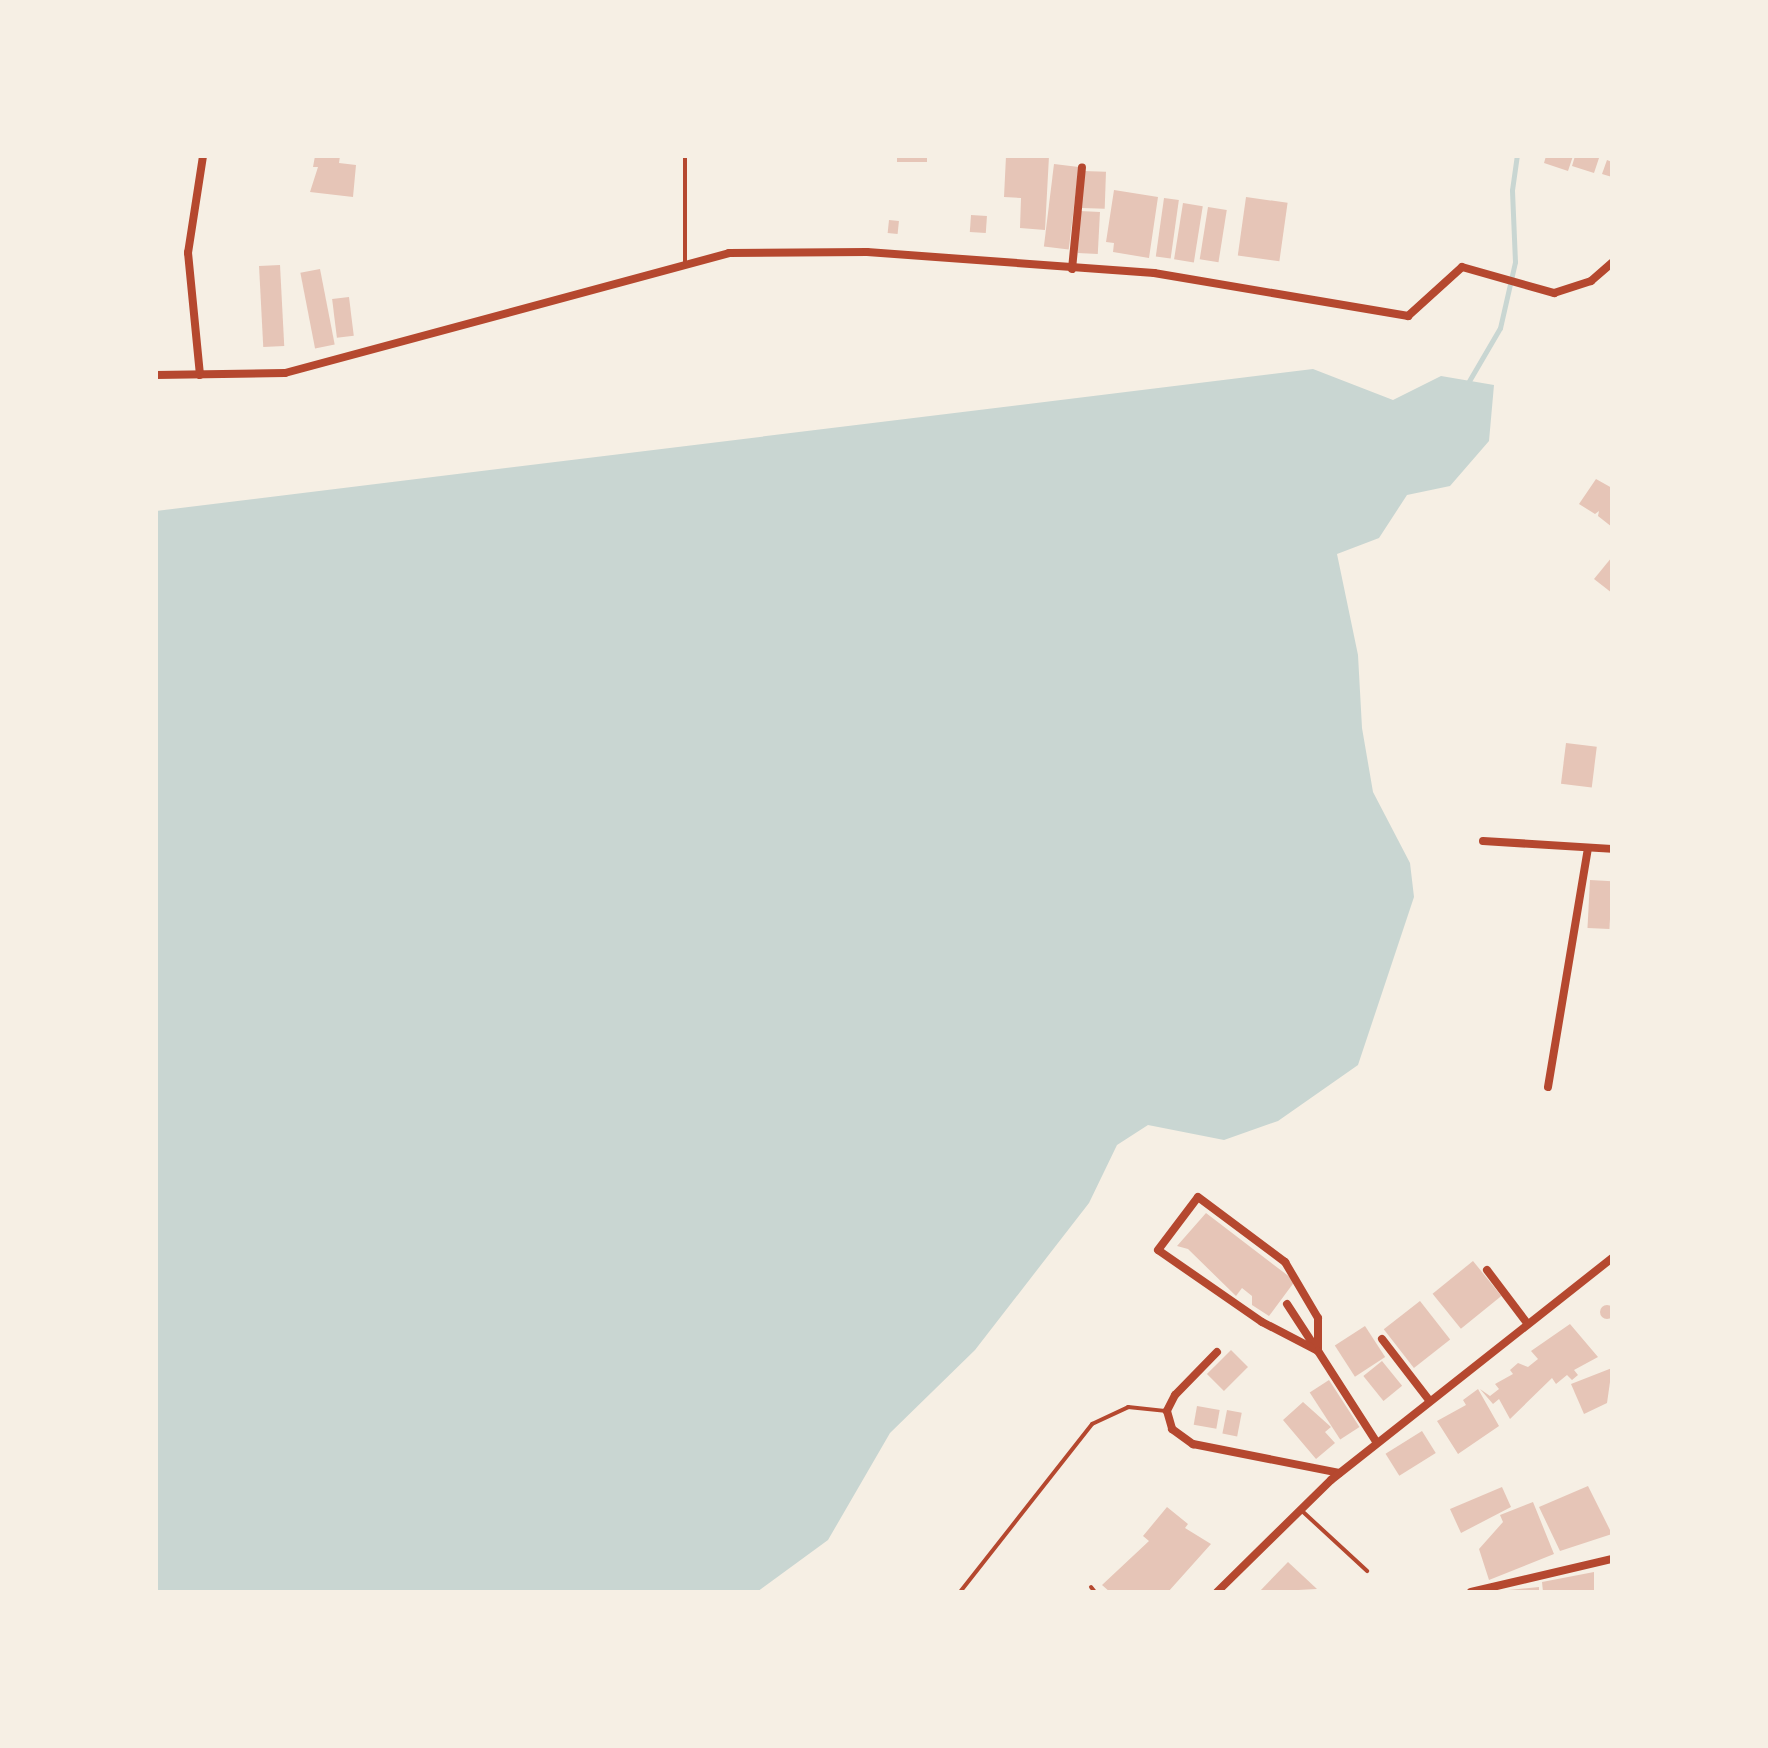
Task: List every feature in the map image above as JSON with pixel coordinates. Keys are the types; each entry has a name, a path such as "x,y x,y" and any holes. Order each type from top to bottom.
{"street":[{"path":"200,375 188,253 203,156"},
{"path":"1072,269 1082,167"},
{"path":"156,375 285,373 729,253 867,252 1154,273 1408,316 1462,267 1554,293 1591,281 1612,263"},
{"path":"1483,841 1612,849"},
{"path":"1548,1087 1588,848"},
{"path":"1198,1197 1285,1262 1318,1318 1318,1351 1262,1322 1158,1250 1198,1197"},
{"path":"1221,1591 1339,1473 1612,1258"},
{"path":"1487,1270 1527,1323"},
{"path":"1287,1304 1377,1443"},
{"path":"1382,1339 1429,1400"},
{"path":"1217,1352 1167,1411 1172,1429 1193,1444 1339,1473"},
{"path":"1471,1592 1612,1559"}],"lane":[{"path":"685,156 685,264"},
{"path":"960,1592 1092,1424 1128,1407 1167,1411"},
{"path":"1301,1510 1367,1571"}],"shaded area":[{"path":"1313,369 1393,400 1441,376 1494,385 1489,441 1450,486 1407,495 1379,538 1337,554 1358,655 1362,728 1373,792 1410,863 1414,897 1358,1065 1278,1121 1224,1140 1148,1125 1117,1145 1089,1203 975,1350 890,1433 828,1540 757,1592 156,1592 156,511"}],"building":[{"path":"315,156 340,156 339,163 356,165 353,197 310,192 318,167 313,167"},
{"path":"897,156 927,156 927,162 897,162"},
{"path":"1006,156 1049,156 1045,230 1020,228 1021,198 1004,197"},
{"path":"1546,156 1573,156 1568,171 1544,163"},
{"path":"1575,156 1599,158 1594,173 1572,166"},
{"path":"1607,160 1612,162 1612,177 1602,174"},
{"path":"1054,164 1079,167 1069,249 1044,246"},
{"path":"1083,171 1106,172 1105,209 1082,208"},
{"path":"1114,190 1158,197 1149,258 1113,252 1114,243 1106,242"},
{"path":"1246,197 1288,203 1279,261 1238,255"},
{"path":"1164,198 1179,200 1171,259 1156,256"},
{"path":"1183,203 1203,206 1194,262 1174,259"},
{"path":"1208,207 1227,210 1218,262 1200,259"},
{"path":"1080,211 1100,212 1098,254 1078,253"},
{"path":"971,215 987,216 986,233 970,232"},
{"path":"889,220 899,221 898,234 888,233"},
{"path":"280,265 284,346 263,347 259,266"},
{"path":"320,269 335,345 315,348 300,273"},
{"path":"349,297 354,336 337,338 332,299"},
{"path":"1596,479 1612,488 1612,527 1598,516 1599,511 1595,514 1579,504"},
{"path":"1612,557 1612,593 1594,579"},
{"path":"1566,743 1597,747 1592,787 1561,784"},
{"path":"1590,880 1612,881 1609,929 1587,928"},
{"path":"1206,1213 1295,1281 1269,1316 1252,1305 1252,1296 1242,1288 1236,1296 1188,1249 1177,1246"},
{"path":"1473,1261 1501,1296 1461,1329 1433,1294"},
{"path":"1420,1301 1450,1340 1414,1368 1384,1329"},
{"path":"1607,1305 1614,1312 1607,1319 1600,1312"},
{"path":"1570,1324 1598,1357 1574,1370 1578,1375 1572,1380 1567,1375 1556,1384 1552,1378 1510,1419 1499,1399 1493,1404 1480,1389 1490,1396 1499,1389 1495,1384 1513,1374 1510,1370 1518,1363 1528,1367 1538,1359 1531,1351"},
{"path":"1365,1326 1385,1357 1355,1377 1335,1346"},
{"path":"1231,1350 1248,1367 1224,1391 1207,1374"},
{"path":"1382,1361 1402,1386 1383,1401 1363,1376"},
{"path":"1612,1368 1607,1403 1584,1414 1571,1384"},
{"path":"1329,1380 1359,1427 1340,1439 1310,1393"},
{"path":"1478,1389 1499,1426 1458,1454 1437,1421 1466,1405 1463,1400"},
{"path":"1303,1402 1331,1427 1325,1432 1335,1443 1316,1459 1283,1420"},
{"path":"1197,1406 1220,1410 1216,1429 1194,1425"},
{"path":"1227,1410 1242,1413 1237,1436 1222,1434"},
{"path":"1422,1431 1436,1453 1399,1476 1386,1454"},
{"path":"1588,1486 1612,1534 1560,1551 1539,1507"},
{"path":"1502,1487 1511,1507 1461,1533 1450,1509"},
{"path":"1533,1502 1554,1554 1489,1580 1479,1549 1503,1522 1500,1515"},
{"path":"1167,1507 1188,1524 1185,1528 1211,1544 1168,1592 1110,1592 1102,1585 1149,1541 1143,1536"},
{"path":"1288,1562 1317,1589 1259,1592"},
{"path":"1594,1572 1594,1592 1543,1592 1542,1582"},
{"path":"1539,1587 1539,1592 1508,1592 1508,1590"}],"waterway":[{"path":"1469,381 1500,328 1515,262 1512,190 1517,156"}]}
